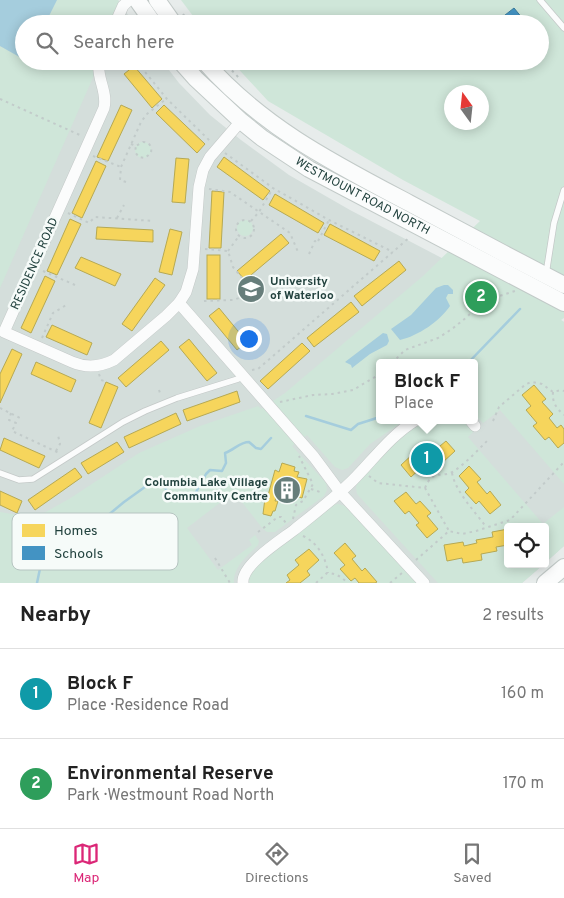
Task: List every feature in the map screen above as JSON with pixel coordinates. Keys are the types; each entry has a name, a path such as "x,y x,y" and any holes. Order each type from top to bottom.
{"main road":[{"path":"137,0 148,15"},
{"path":"157,0 168,15"},
{"name":"WESTMOUNT ROAD NORTH","path":"188,70 241,121 262,138 309,169 542,283 564,285"},
{"name":"WESTMOUNT ROAD NORTH","path":"212,70 251,108 294,139 542,283 564,303"},
{"path":"545,583 564,567"}],"street":[{"path":"119,15 128,0"},
{"name":"RESIDENCE ROAD","path":"98,70 105,92 105,104 3,334 78,364 100,365 118,358 179,303 192,278 199,186 203,170 210,157 241,121"},
{"path":"179,303 314,457 340,492 424,583"},
{"path":"243,583 242,579 248,569 260,556 340,492 396,434 410,424"}],"lane":[{"path":"540,0 564,28"},
{"path":"542,283 554,223 564,190"},
{"path":"0,473 15,480 27,480 38,476 145,410 238,379 241,373"}],"path":[{"path":"143,70 166,99 212,143"},
{"path":"232,70 244,83"},
{"path":"0,99 69,131"},
{"path":"126,182 120,180 121,167 131,144 146,114 166,99"},
{"path":"131,144 136,146 144,142 148,143 152,149 151,153 145,158 139,157 135,152 136,146"},
{"path":"85,152 121,167"},
{"path":"223,152 273,188 329,220 393,252"},
{"path":"204,188 230,192 290,233 298,252"},
{"path":"251,221 273,188"},
{"path":"117,218 124,206"},
{"path":"59,209 90,223 95,217 154,221"},
{"path":"245,219 251,221 254,226 254,233 246,238 240,236 236,228 238,223 245,219"},
{"path":"310,254 315,241 317,242 329,220"},
{"path":"228,251 240,236"},
{"path":"241,373 258,369 410,237"},
{"path":"195,249 228,251"},
{"path":"228,251 232,267 252,290"},
{"path":"38,269 75,285"},
{"path":"396,359 406,350 438,338 468,317 481,302 515,291"},
{"path":"204,301 232,300 245,296"},
{"path":"41,340 53,313 68,304"},
{"path":"98,372 104,381"},
{"path":"268,405 313,395 353,390 376,376"},
{"path":"493,421 499,407 526,384 532,382 542,384 553,392 564,391"},
{"path":"553,392 552,400 558,410 564,415"},
{"path":"0,408 22,419"},
{"path":"11,413 9,420 16,423 12,431 56,451 63,460"},
{"path":"56,451 60,444 58,435"},
{"path":"424,488 428,479 452,473 487,441"},
{"path":"293,531 296,505 303,501 313,484 295,450"},
{"path":"424,488 448,531 462,534 510,520 564,462"},
{"path":"362,471 378,483 424,488"},
{"path":"452,473 459,490 487,528"},
{"path":"258,532 278,517 281,518 293,531 311,540 327,561 328,573"},
{"path":"390,583 448,531"},
{"path":"215,558 230,583"},
{"path":"316,583 328,573 337,574 348,583"}],"shaded area":[{"name":"University of Waterloo","path":"0,0 118,0 128,15 15,15 15,70 169,70 210,115 289,175 350,210 564,322 564,546 549,559 549,523 504,523 504,568 539,568 522,583 0,583"}],"green space":[{"path":"57,0 118,0 120,3 115,15 50,15"},
{"path":"181,0 564,0 564,318 561,320 564,322 564,484 500,410 483,423 478,418 478,359 376,359 376,424 399,424 370,444 348,468 342,470 335,467 307,435 292,446 326,483 327,490 324,496 275,532 267,532 234,492 187,528 218,570 252,545 249,540 255,535 259,541 258,545 238,567 234,583 0,583 0,512 12,514 12,570 178,570 178,513 44,513 69,499 139,453 200,426 258,406 261,409 285,393 423,276 480,221 403,180 268,101 239,70 549,70 549,15 192,15"},
{"path":"0,46 15,54 15,70 95,70 95,73 0,288"},
{"path":"140,142 146,142 151,147 149,156 140,158 135,153 135,147"},
{"path":"245,220 251,222 253,228 251,234 245,236 239,234 237,228 239,222"},
{"path":"419,424 467,424 474,431 468,437 542,523 504,523 504,568 539,568 522,583 438,583 357,494 357,481 406,432"},
{"path":"338,504 345,506 418,583 250,583 248,577 253,568 330,506"},
{"path":"564,507 564,546 549,559 549,523 544,523"}],"water":[{"path":"0,0 57,0 50,15 15,15 15,54 0,46"},
{"path":"448,285 453,290 453,294 448,294 446,298 450,306 446,312 421,331 400,340 391,329 411,315 436,288"},
{"path":"383,333 387,334 389,341 387,345 370,354 352,368 351,365 345,362"}],"building: Homes":[{"path":"129,70 137,70 162,99 152,108 124,74"},
{"path":"121,105 132,110 108,161 97,157"},
{"path":"164,105 205,144 197,153 156,113"},
{"path":"224,157 270,191 263,200 217,167"},
{"path":"176,158 189,159 185,203 172,202"},
{"path":"96,161 106,166 82,218 72,213"},
{"path":"212,191 224,192 221,248 209,248"},
{"path":"275,194 324,223 318,233 269,205"},
{"path":"70,219 81,224 57,275 47,271"},
{"path":"330,224 380,251 374,261 324,235"},
{"path":"97,227 153,230 153,242 96,239"},
{"path":"170,229 182,232 172,275 159,272"},
{"path":"281,234 289,243 245,280 237,271"},
{"path":"207,255 220,255 220,299 207,299"},
{"path":"81,257 121,274 115,286 75,268"},
{"path":"399,261 406,270 362,306 354,296"},
{"path":"45,276 55,281 31,333 21,328"},
{"path":"155,278 165,285 132,331 122,324"},
{"path":"351,302 359,312 314,347 307,338"},
{"path":"219,308 247,342 237,350 209,316"},
{"path":"52,325 92,343 87,355 46,337"},
{"path":"189,339 217,373 207,381 179,347"},
{"path":"161,341 169,350 126,387 118,378"},
{"path":"302,343 310,351 268,389 260,381"},
{"path":"12,349 22,354 0,403 0,374"},
{"path":"36,362 76,380 71,392 31,374"},
{"path":"106,382 118,387 101,428 89,423"},
{"path":"534,385 546,399 542,402 553,414 549,418 557,428 561,425 564,429 564,443 558,448 549,437 545,440 533,426 537,423 526,410 531,406 522,395"},
{"path":"237,391 240,402 187,421 183,410"},
{"path":"176,413 181,424 129,448 124,437"},
{"path":"4,438 45,456 39,468 0,450"},
{"path":"446,441 455,451 442,463 439,459 426,470 423,466 411,477 401,465 414,453 418,458 431,447 434,451"},
{"path":"117,442 124,452 88,474 81,463"},
{"name":"Columbia Lake Village Community Centre","path":"282,463 295,467 294,471 299,472 297,477 307,479 302,498 278,491 275,511 273,511 271,516 263,514 265,498 267,499 275,470 279,472"},
{"path":"469,466 481,479 477,482 487,494 490,491 501,505 490,514 479,501 476,504 465,492 469,488 459,476"},
{"path":"75,468 82,477 35,510 28,500"},
{"path":"0,491 22,501 17,513 0,505"},
{"path":"406,492 416,504 420,501 431,513 427,516 438,529 427,538 416,525 419,523 409,511 405,514 394,501"},
{"path":"504,530 504,546 496,547 497,551 481,554 482,560 463,563 462,558 447,561 444,545 463,542 464,546 477,543 476,540 493,537 492,532"},
{"path":"345,543 356,556 352,559 362,571 365,568 377,582 359,583 355,578 351,581 340,569 345,565 334,553"},
{"path":"309,549 319,560 307,571 310,575 300,583 286,583 290,580 287,575 299,565 295,560"}],"building: Schools":[{"path":"514,8 520,15 505,15"}],"waterway":[{"path":"472,359 520,309"},
{"path":"306,416 351,430 358,424 376,418"},
{"path":"111,513 156,479 164,483 167,492 178,495 195,494 210,470 222,471 226,463 225,453 246,442 261,449 271,438"},
{"path":"37,583 40,570"}],"place":[{"name":"University of Waterloo","path":"251,289"},
{"name":"Environmental Reserve","path":"481,297"},
{"name":"Block F","path":"427,459"},
{"name":"Columbia Lake Village Community Centre","path":"287,490"}]}
